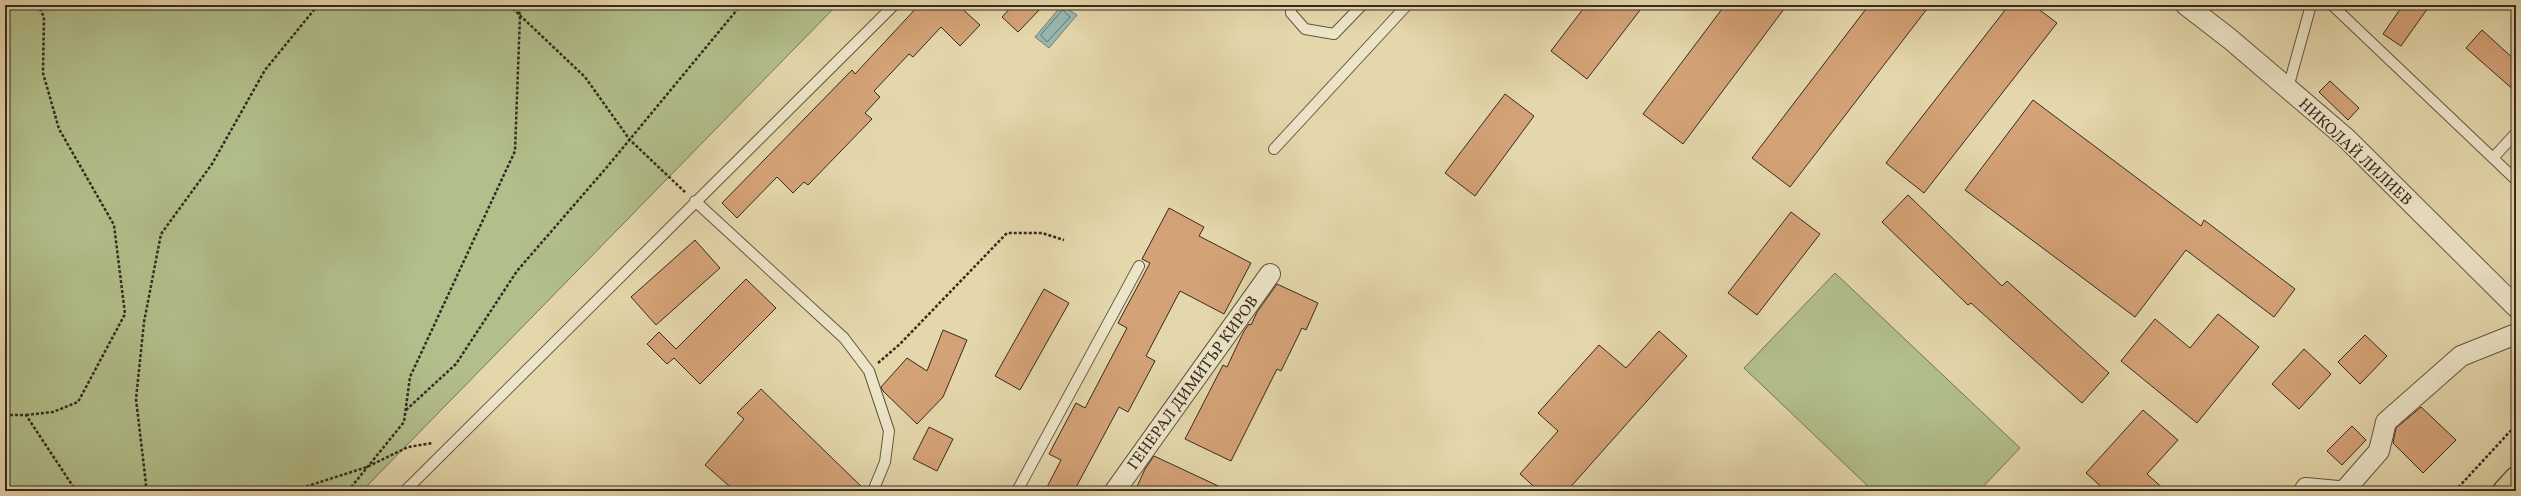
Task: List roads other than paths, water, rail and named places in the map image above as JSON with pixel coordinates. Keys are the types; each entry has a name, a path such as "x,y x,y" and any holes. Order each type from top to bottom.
{"main road":[{"path":"2504,491 2516,478"}],"street":[{"name":"НИКОЛАЙ ЛИЛИЕВ","path":"2186,5 2288,88 2346,138 2516,307"},
{"name":"ГЕНЕРАЛ ДИМИТЪР КИРОВ","path":"1115,491 1270,274"},
{"path":"2344,491 2379,451 2386,422 2461,356 2516,334"},
{"path":"2304,491 2306,488 2338,491"}],"lane":[{"path":"405,491 695,201 894,5"},
{"path":"1290,5 1290,14 1305,29 1334,34 1362,5"},
{"path":"2288,88 2311,5"},
{"path":"2332,5 2516,180"},
{"path":"1274,149 1405,6"},
{"path":"2493,158 2516,133"},
{"path":"695,201 844,338 869,371 890,431 885,462 873,491"},
{"path":"1017,491 1140,266"}],"water":[{"path":"1062,5 1077,15 1049,48 1035,37"}]}
